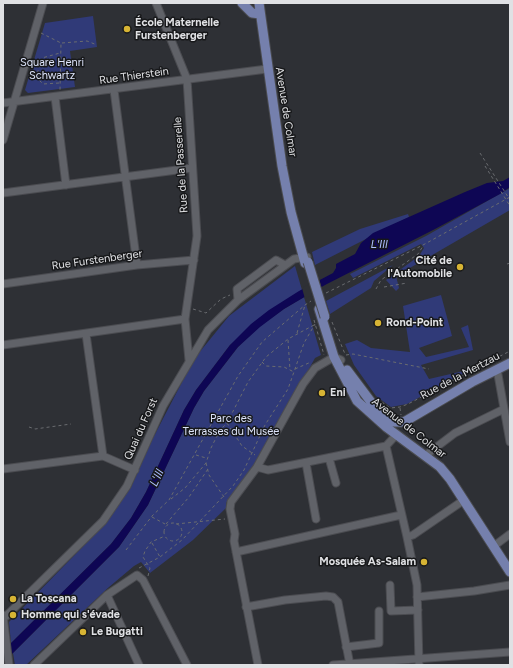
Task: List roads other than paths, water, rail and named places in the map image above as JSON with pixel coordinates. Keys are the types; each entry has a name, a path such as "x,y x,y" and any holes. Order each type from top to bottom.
{"main road":[{"path":"242,3 252,13 260,14"},
{"name":"Avenue de Colmar","path":"259,3 267,69 282,166 294,224 323,319"},
{"name":"Avenue de Colmar","path":"306,260 323,319 342,358 362,391 377,410 390,421"},
{"name":"Avenue de Colmar","path":"342,358 357,401 386,427 440,467 464,500 510,572"},
{"name":"Rue de la Mertzau","path":"404,422 421,411 510,363"},
{"name":"Rue de la Mertzau","path":"397,434 421,411"},
{"path":"390,421 404,422 397,434"},
{"path":"390,421 398,429 397,434"}],"street":[{"path":"3,140 43,3"},
{"name":"Rue de la Passerelle","path":"156,3 186,79 197,236 185,319 190,360"},
{"name":"Rue Thierstein","path":"3,103 114,90 267,69"},
{"path":"114,90 137,266"},
{"path":"54,97 66,185"},
{"path":"3,193 192,168"},
{"name":"Quai du Forst","path":"3,621 103,521 127,486 162,406 201,342 217,320 238,300 294,259 306,260"},
{"name":"Rue Furstenberger","path":"3,284 194,260"},
{"path":"238,300 237,289 276,260 285,266"},
{"path":"3,345 185,319"},
{"path":"186,331 193,338 201,342"},
{"path":"86,334 103,456"},
{"path":"258,665 236,552 230,505 262,459 303,384 315,368 342,358"},
{"path":"497,369 510,442"},
{"path":"426,456 455,432 504,409"},
{"name":"Rue de la Mertzau","path":"386,446 397,434"},
{"path":"257,467 268,470 386,446 407,537 417,597 419,662"},
{"path":"3,469 103,456 135,470"},
{"path":"329,458 336,483"},
{"path":"306,463 316,519"},
{"path":"407,537 413,535 464,500"},
{"path":"236,552 401,515"},
{"path":"494,546 510,534"},
{"path":"34,665 108,595 137,572 143,580 187,665"},
{"path":"390,585 391,611 418,610"},
{"path":"417,597 474,591 510,585"},
{"path":"108,595 138,665"},
{"path":"246,607 286,600 326,596 333,597 338,602 350,664"},
{"path":"346,647 379,643 379,611"},
{"path":"3,615 9,665"},
{"path":"333,665 419,662 510,652"}],"water":[{"name":"L'Ill","path":"510,177 510,187 500,194 325,285 284,309 260,327 238,347 204,391 194,408 148,505 119,547 3,663 3,651 111,544 131,518 146,492 184,410 196,390 230,345 251,324 269,310 299,291 333,273 336,268 336,264 355,254 361,243 373,233 487,183 503,181"}],"place":[{"name":"École Maternelle Furstenberger","path":"127,29"},
{"name":"Cité de l'Automobile","path":"460,267"},
{"name":"Rond-Point","path":"378,323"},
{"name":"Eni","path":"322,393"},
{"name":"Mosquée As-Salam","path":"424,562"},
{"name":"La Toscana","path":"13,599"},
{"name":"Homme qui s'évade","path":"13,615"},
{"name":"Le Bugatti","path":"83,632"}],"park label":[{"name":"Square Henri Schwartz","path":"52,69"},
{"name":"Parc des Terrasses du Musée","path":"231,425"}]}
